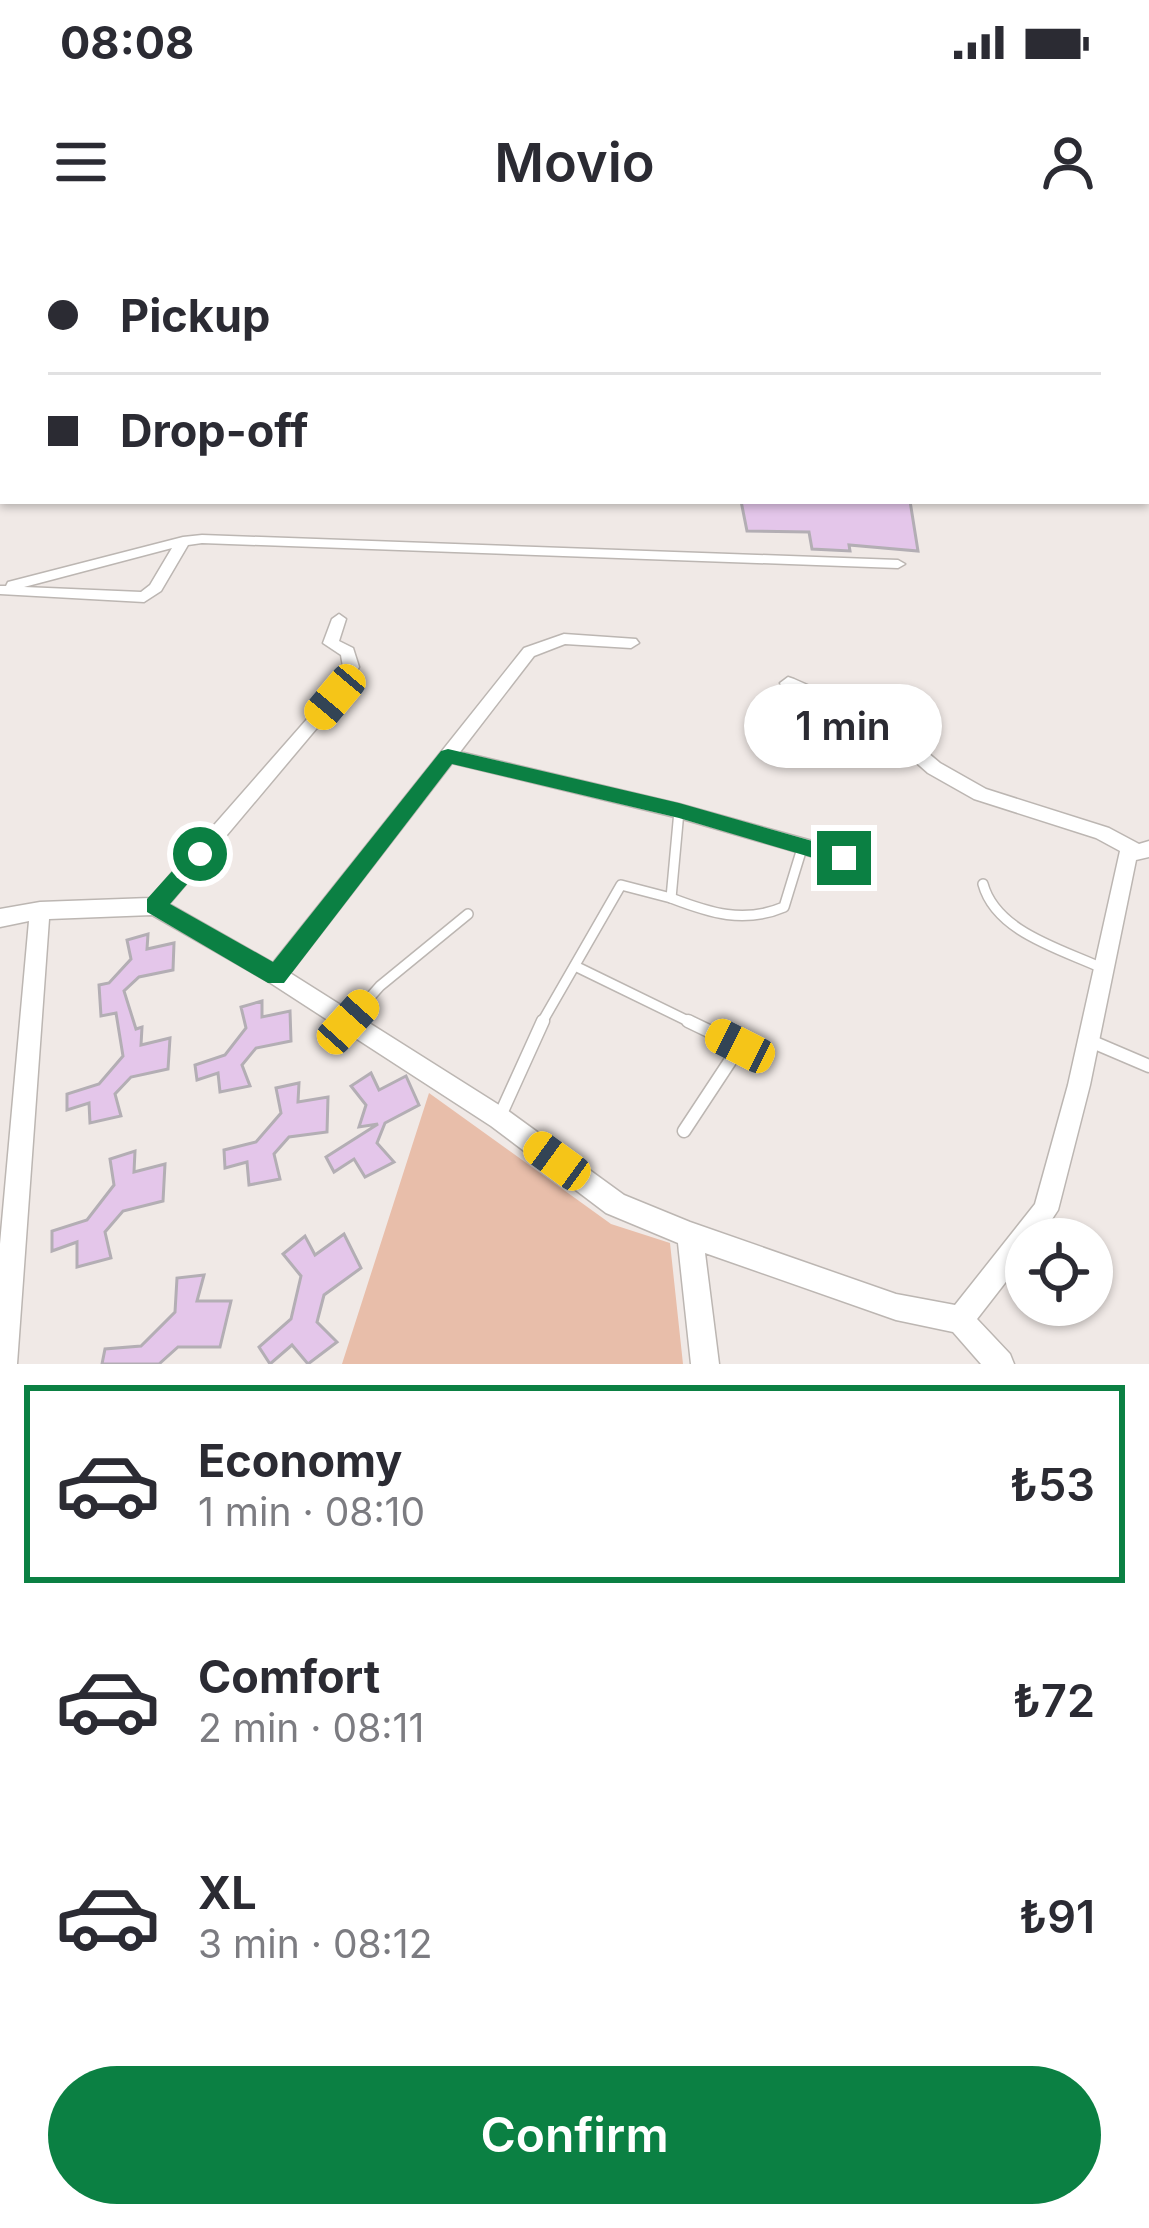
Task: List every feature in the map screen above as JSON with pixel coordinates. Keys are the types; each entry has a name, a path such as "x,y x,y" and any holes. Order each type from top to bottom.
{"street":[{"path":"0,589 183,542 231,538 898,564"},
{"path":"0,589 144,597 155,588 183,542"},
{"path":"155,906 335,697 351,667 348,652 331,643 339,619"},
{"path":"276,975 529,652 564,639 631,643"},
{"path":"788,683 885,726 934,768 980,794 1142,850"},
{"path":"448,756 679,811 844,858"},
{"path":"960,1320 1046,1210 1088,1040 1117,892 1128,854 1142,850"},
{"path":"0,918 40,910 155,906 276,975 499,1118 615,1204 896,1307 960,1320 1000,1364"},
{"path":"3,1364 40,910"},
{"path":"690,1235 705,1364"}],"lane":[{"path":"670,898 679,811"},
{"path":"499,1118 540,1025 621,885 723,918 774,913 784,907 803,845"},
{"path":"983,884 985,901 1000,916 1102,968"},
{"path":"348,1022 394,974 468,914"},
{"path":"575,966 740,1046 684,1131"},
{"path":"1088,1040 1149,1066"}],"shaded area":[{"path":"429,1093 611,1224 670,1243 683,1364 342,1364"}],"building":[{"path":"742,504 910,504 918,551 849,545 850,551 812,549 809,532 747,531"},
{"path":"148,934 147,949 174,943 173,970 139,977 124,991 136,1029 142,1027 141,1045 170,1038 168,1069 131,1077 115,1094 121,1116 90,1123 89,1103 67,1110 67,1094 99,1084 123,1056 116,1013 101,1016 99,985 109,983 131,959 127,940"},
{"path":"262,1001 262,1017 290,1011 291,1041 256,1048 242,1065 250,1086 220,1092 218,1073 197,1080 195,1065 225,1055 246,1028 241,1007"},
{"path":"371,1073 379,1090 406,1076 419,1105 385,1123 377,1143 394,1162 365,1177 354,1159 334,1172 326,1157 378,1124 359,1127 366,1105 351,1086"},
{"path":"299,1083 298,1102 328,1097 327,1132 289,1137 274,1154 280,1179 249,1185 247,1162 225,1168 224,1150 256,1142 281,1113 276,1088"},
{"path":"135,1151 134,1172 165,1164 163,1201 123,1211 105,1232 111,1258 77,1267 77,1242 52,1251 52,1231 87,1220 114,1185 110,1159"},
{"path":"344,1234 361,1268 324,1295 317,1322 337,1342 308,1364 292,1345 270,1364 259,1347 291,1319 301,1276 283,1254 305,1236 315,1255"},
{"path":"204,1275 197,1301 231,1301 220,1347 178,1347 159,1364 102,1364 105,1349 141,1346 175,1312 177,1278"}],"route":[{"path":"200,854 155,906 276,975 448,756 580,785 844,858"}]}
